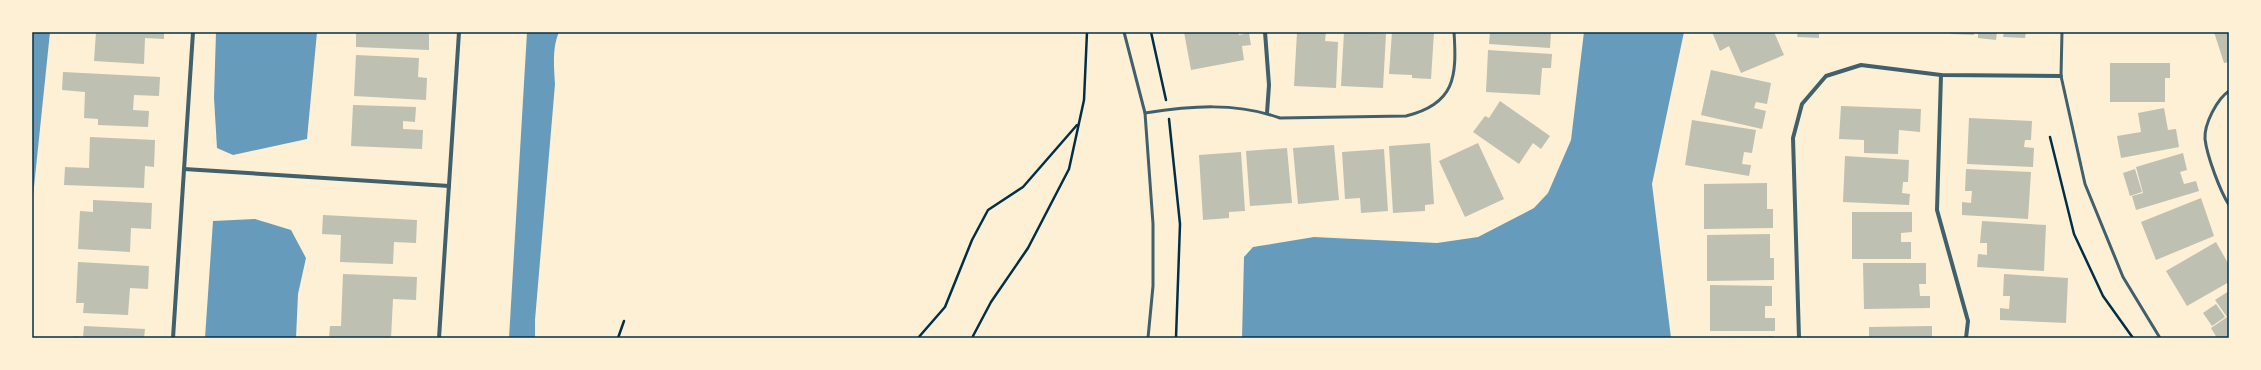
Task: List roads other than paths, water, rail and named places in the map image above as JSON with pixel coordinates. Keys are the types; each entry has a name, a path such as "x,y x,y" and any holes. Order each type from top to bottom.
{"street":[{"path":"173,338 192,32"},
{"path":"440,338 459,32"},
{"path":"1265,32 1269,85 1267,113"},
{"path":"1799,338 1793,138 1802,104 1826,76 1861,65 1941,75 2061,76"},
{"path":"1941,75 1937,210 1968,321 1966,338"},
{"path":"184,169 449,186"}],"lane":[{"path":"1124,32 1144,113 1153,224 1153,286 1148,338"},
{"path":"1144,113 1168,109 1216,106 1267,113 1280,118 1406,116 1419,113 1432,107 1440,100 1452,81 1456,62 1454,32"},
{"path":"2062,32 2061,76 2085,184 2123,277 2160,338"},
{"path":"2229,91 2211,112 2205,138 2221,192 2229,205"}],"water":[{"path":"32,32 50,32 32,206"},
{"path":"216,32 317,32 307,139 233,155 217,148 214,98"},
{"path":"527,32 559,32 554,51 555,84 535,320 535,338 509,338"},
{"path":"1584,32 1684,32 1652,184 1671,338 1242,338 1244,257 1253,247 1314,237 1437,243 1478,237 1534,208 1548,193 1571,140"},
{"path":"255,219 291,230 306,258 298,294 296,338 205,338 213,221"}]}
